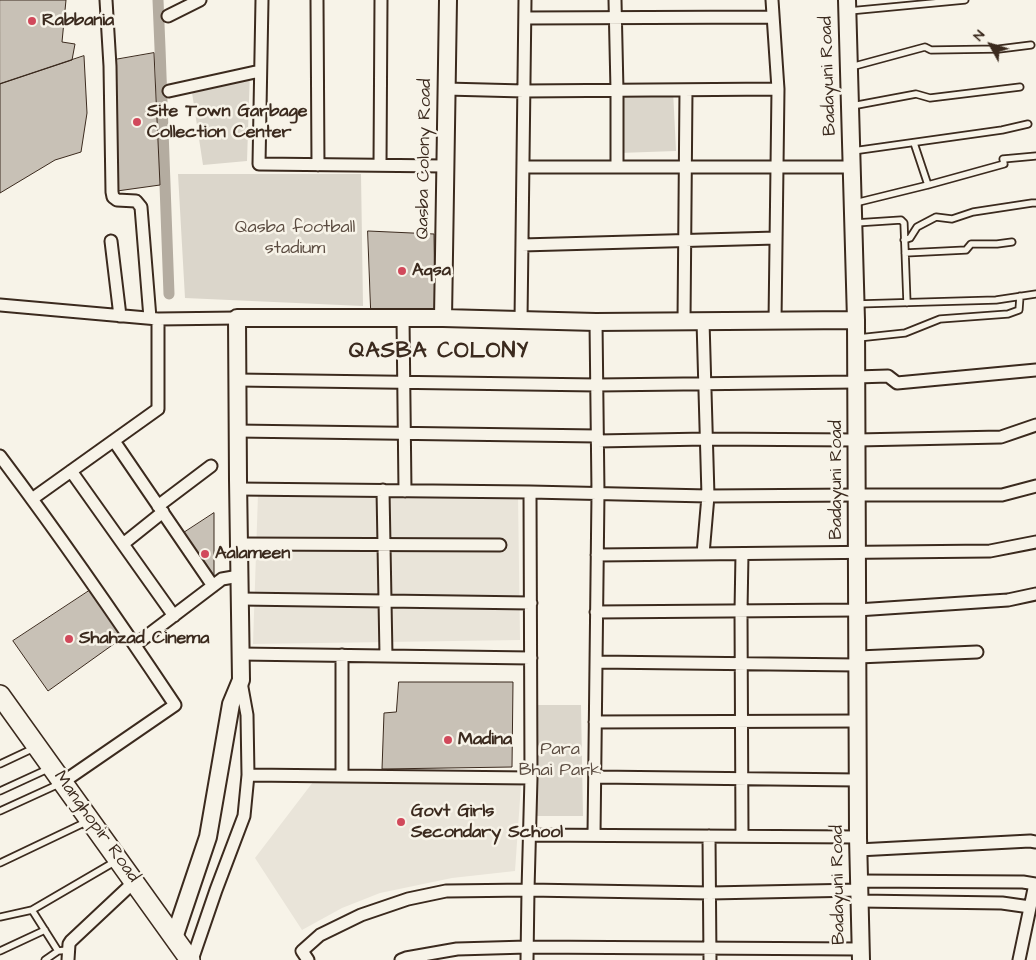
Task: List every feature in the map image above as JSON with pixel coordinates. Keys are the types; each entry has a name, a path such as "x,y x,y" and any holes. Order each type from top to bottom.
{"main road":[{"name":"Manghopir Road","path":"2,700 191,960"}],"street":[{"path":"32,499 158,409 154,319 141,207 136,201 117,200 112,192 110,66 106,0"},
{"path":"168,16 200,0"},
{"path":"262,0 259,164 445,166"},
{"path":"318,0 318,165"},
{"path":"380,0 380,165"},
{"name":"Qasba Colony Road","path":"443,318 448,0"},
{"path":"521,320 525,0"},
{"path":"616,0 617,167"},
{"path":"772,0 778,89 775,321"},
{"name":"Badayuni Road","path":"847,5 856,312 860,954"},
{"path":"525,18 773,17"},
{"path":"168,91 260,71"},
{"path":"446,89 524,91 778,89"},
{"path":"684,321 686,90"},
{"path":"523,167 777,167 851,160"},
{"path":"522,245 776,238"},
{"path":"111,241 120,316"},
{"path":"0,305 154,319 443,318 596,322 775,321 856,312"},
{"path":"191,960 244,816 248,775 246,714 241,680 240,654 237,318"},
{"path":"403,318 405,491"},
{"path":"703,321 708,496 703,554"},
{"path":"594,835 598,493 596,322"},
{"path":"237,380 597,385 856,379 888,376 897,383 1036,370"},
{"path":"237,431 597,438 857,440 1001,437 1036,425"},
{"path":"114,441 213,586"},
{"path":"0,456 135,645 175,705 58,775"},
{"path":"123,544 160,509 211,466"},
{"path":"71,471 174,616"},
{"path":"238,489 708,496 857,496 1002,495 1036,486"},
{"path":"383,490 386,656"},
{"path":"527,960 531,778 530,492"},
{"path":"597,555 990,551 1036,542"},
{"path":"239,544 500,545"},
{"path":"742,554 742,836"},
{"path":"135,645 222,579 239,576"},
{"path":"596,612 858,610 1008,600 1036,594"},
{"path":"240,599 531,603"},
{"path":"596,662 742,664 858,661 977,652"},
{"path":"240,654 531,658"},
{"path":"342,655 342,776"},
{"path":"174,938 208,837 231,704 241,680"},
{"path":"595,722 858,721"},
{"path":"248,775 531,778"},
{"path":"595,777 858,780"},
{"path":"529,835 742,836 858,844 1036,842"},
{"path":"709,836 710,960"},
{"path":"65,954 68,944 135,881"},
{"path":"308,960 302,951 320,935 361,915 399,902 446,891 710,892 859,890 1023,882 1036,884 1019,960"},
{"path":"859,890 1030,907"},
{"path":"401,960 457,949 528,947 710,948 860,954"}],"lane":[{"path":"847,5 965,0"},
{"path":"849,68 925,48 931,50 999,49 1031,45"},
{"path":"850,106 916,94 930,98 1020,87"},
{"path":"851,160 914,143 1002,130 1028,124"},
{"path":"914,143 928,185"},
{"path":"852,203 1004,164 1003,159 1036,156"},
{"path":"904,240 910,238 917,227 936,217 952,219 973,212 995,208 1036,204"},
{"path":"853,223 901,220 904,224 908,303"},
{"path":"905,253 966,250 971,244 1012,242"},
{"path":"856,312 908,303 996,300 1036,294"},
{"path":"856,338 905,333 940,319 1008,314 1019,310 1020,296"},
{"path":"0,764 38,747"},
{"path":"0,791 58,775"},
{"path":"0,811 58,775"},
{"path":"0,863 90,820"},
{"path":"0,917 32,910 119,859"},
{"path":"32,910 45,930 65,954 45,960"},
{"path":"0,951 45,930"}],"shaded area":[{"path":"258,494 518,496 520,640 253,644"},
{"name":"Govt Girls Secondary School","path":"313,782 521,785 515,871 452,878 380,893 342,908 302,930 255,858"}],"green space":[{"path":"250,70 247,161 203,165 191,86"},
{"path":"673,90 676,151 619,153 621,93"},
{"name":"Qasba football stadium","path":"178,174 361,174 363,306 185,298"},
{"name":"Para Bhai Park","path":"536,705 581,705 583,816 537,816"}],"building":[{"name":"Rabbania","path":"0,0 66,0 62,42 75,44 72,60 0,84"},
{"name":"Site Town Garbage Collection Center","path":"154,53 160,185 117,191 114,60"},
{"path":"84,56 87,113 81,152 55,160 0,193 0,84"},
{"name":"Aqsa","path":"368,231 434,234 435,309 371,309"},
{"name":"Aalameen","path":"214,513 214,575 211,579 182,534"},
{"name":"Shahzad Cinema","path":"92,589 125,636 48,691 13,641"},
{"name":"Madina","path":"399,682 513,682 512,767 382,769 384,713 396,712"}],"waterway":[{"path":"158,0 169,294"}],"place":[{"name":"Rabbania","path":"32,21"},
{"name":"Site Town Garbage Collection Center","path":"137,122"},
{"name":"Aqsa","path":"402,271"},
{"name":"Aalameen","path":"205,554"},
{"name":"Shahzad Cinema","path":"69,639"},
{"name":"Madina","path":"448,740"},
{"name":"Govt Girls Secondary School","path":"401,822"}],"district":[{"name":"QASBA COLONY","path":"439,352"}]}
